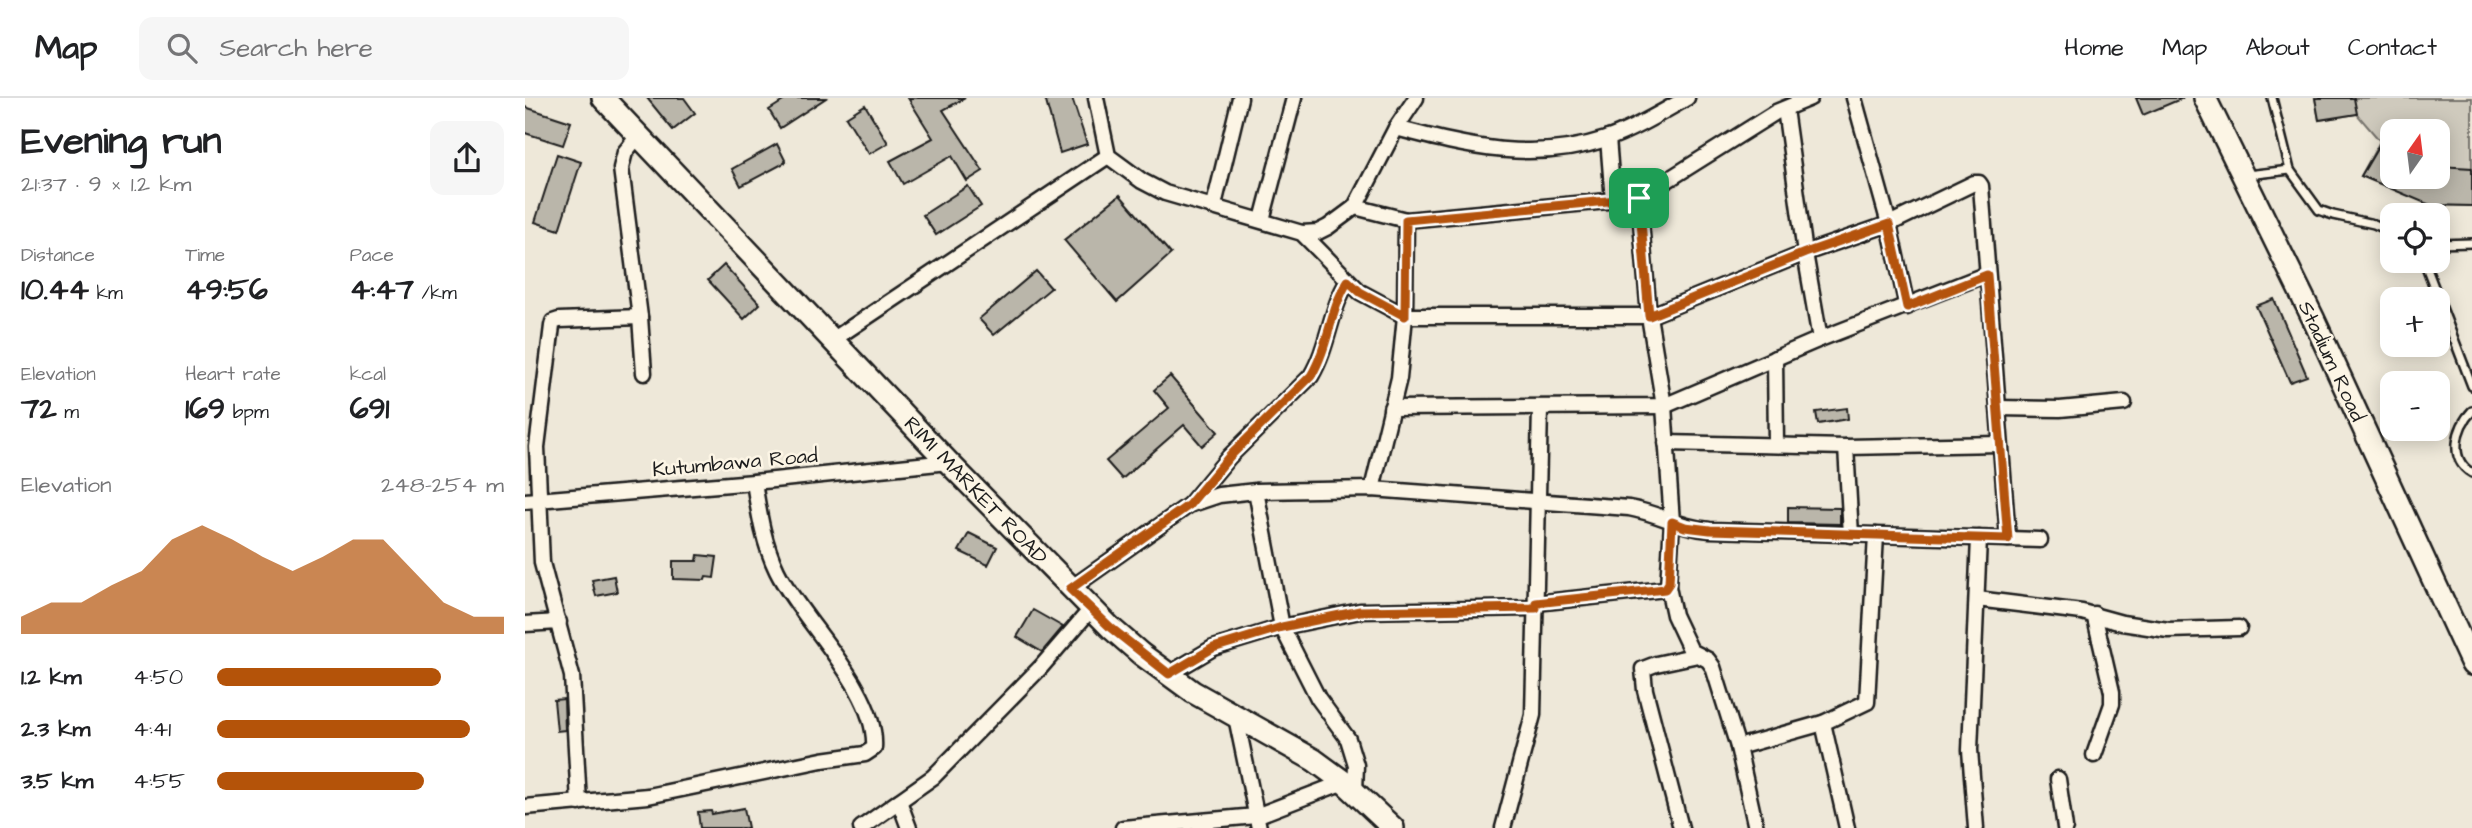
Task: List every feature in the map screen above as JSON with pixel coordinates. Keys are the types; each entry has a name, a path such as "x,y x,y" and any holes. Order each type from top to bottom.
{"street":[{"name":"RIMI MARKET ROAD","path":"603,98 1091,609 1141,654 1193,692 1284,741 1350,787 1393,828"},
{"path":"1096,98 1108,156 1142,181 1165,193 1214,205 1302,233 1318,232 1355,207 1396,128 1416,98"},
{"path":"1214,205 1240,98"},
{"path":"1262,220 1294,98"},
{"path":"1396,128 1464,146 1521,152 1571,148 1608,138 1687,98"},
{"path":"1355,207 1406,220 1639,198 1785,109 1810,98"},
{"path":"1854,98 1889,224 1907,307"},
{"name":"Stadium Road","path":"2205,98 2313,317 2472,664"},
{"path":"1785,109 1820,339"},
{"path":"639,135 625,152 621,168 640,317 644,373"},
{"path":"1608,138 1613,201"},
{"path":"834,340 1108,156"},
{"path":"1302,233 1360,292 1405,316 1649,316 1805,253 1889,224 1979,183 2008,539"},
{"path":"1639,198 1649,316 1664,407 1672,522 1668,587 1674,615 1691,651 1708,660 1713,667 1738,747 1756,828"},
{"path":"1372,489 1399,378 1405,316 1406,220"},
{"path":"1391,408 1664,407 1820,339 1987,275"},
{"path":"1070,589 1189,505 1229,457 1311,376 1318,364 1340,294 1348,281"},
{"path":"579,803 572,676 542,563 541,499 531,447 553,322 640,317"},
{"path":"1775,358 1776,445"},
{"path":"1998,408 2060,408 2124,402"},
{"path":"1503,828 1533,715 1539,409"},
{"path":"1666,443 1846,447 2000,444"},
{"path":"1846,447 1851,535"},
{"name":"Kutumbawa Road","path":"525,501 754,482 948,462"},
{"path":"525,807 648,796 822,760 865,754 874,748 875,735 861,697 839,660 812,626 777,571 761,528 754,482"},
{"path":"1189,505 1219,495 1256,491 1372,489 1539,500 1647,511 1685,527 1710,530 2040,540"},
{"path":"1123,828 1257,822 1350,787 1356,765 1348,739 1318,698 1282,627 1256,491"},
{"path":"1738,747 1796,733 1867,702 1876,535"},
{"path":"1976,828 1970,750 1979,538"},
{"path":"1169,674 1213,648 1282,627 1360,611 1536,606 1668,587"},
{"path":"1977,600 2094,614 2122,623 2168,630 2239,628"},
{"path":"861,828 933,777 1041,667 1091,609"},
{"path":"2094,614 2112,692 2112,704 2094,755"},
{"path":"525,624 559,622"},
{"path":"1681,828 1645,690 1643,669 1656,663 1698,655"},
{"path":"1236,717 1257,822"},
{"path":"1823,723 1847,828"},
{"path":"2058,779 2065,828"},
{"path":"899,801 909,828"}],"lane":[{"path":"2272,98 2290,170 2319,210 2380,227"},
{"path":"2243,176 2290,170"},
{"path":"2450,244 2472,243"},
{"path":"2450,333 2472,386"},
{"path":"2472,411 2462,421 2456,447 2465,469 2472,473"}],"shaded area":[{"path":"2315,98 2472,98 2472,206 2430,203 2394,189 2450,189 2450,119 2380,119 2380,141 2357,114 2319,120"},
{"path":"2380,141 2380,183 2361,176"}],"building":[{"path":"647,98 684,98 695,113 673,130"},
{"path":"788,98 826,98 780,128 769,110"},
{"path":"908,98 965,98 943,110 983,171 967,181 952,156 903,184 890,161 933,138"},
{"path":"1045,98 1072,98 1087,144 1060,153"},
{"path":"2136,98 2183,98 2143,115"},
{"path":"2315,98 2354,98 2357,114 2319,120"},
{"path":"865,105 888,143 869,154 846,117"},
{"path":"525,107 571,122 563,145 525,133"},
{"path":"777,144 786,162 741,186 732,169"},
{"path":"2380,144 2380,184 2361,176"},
{"path":"557,154 581,162 559,230 535,222"},
{"path":"2450,167 2472,168 2472,206 2425,203 2392,189 2450,189"},
{"path":"968,186 981,206 936,235 923,215"},
{"path":"1120,195 1171,254 1117,302 1064,240"},
{"path":"724,265 760,304 744,319 708,280"},
{"path":"1036,271 1051,288 994,335 979,319"},
{"path":"2274,299 2307,376 2290,382 2256,306"},
{"path":"1170,376 1218,432 1202,446 1184,425 1122,479 1106,461 1169,408 1154,390"},
{"path":"1847,408 1848,419 1818,424 1816,412"},
{"path":"1788,507 1840,508 1840,524 1788,523"},
{"path":"969,533 997,547 988,565 959,551"},
{"path":"698,555 717,557 714,578 673,579 673,561 697,561"},
{"path":"614,576 617,592 596,596 592,580"},
{"path":"1033,610 1063,627 1042,652 1017,637"},
{"path":"564,699 565,730 557,731 554,700"},
{"path":"744,808 748,828 700,828 698,812 711,811 712,814"}],"route":[{"path":"1639,198 1649,316 1805,253 1889,224 1907,307 1987,275 2008,539 1698,530 1672,522 1669,583 1665,589 1536,603 1536,608 1360,611 1282,627 1213,648 1169,674 1141,654 1070,589 1189,505 1229,457 1311,376 1318,364 1340,294 1348,281 1360,292 1405,316 1406,220 1639,198"}]}
